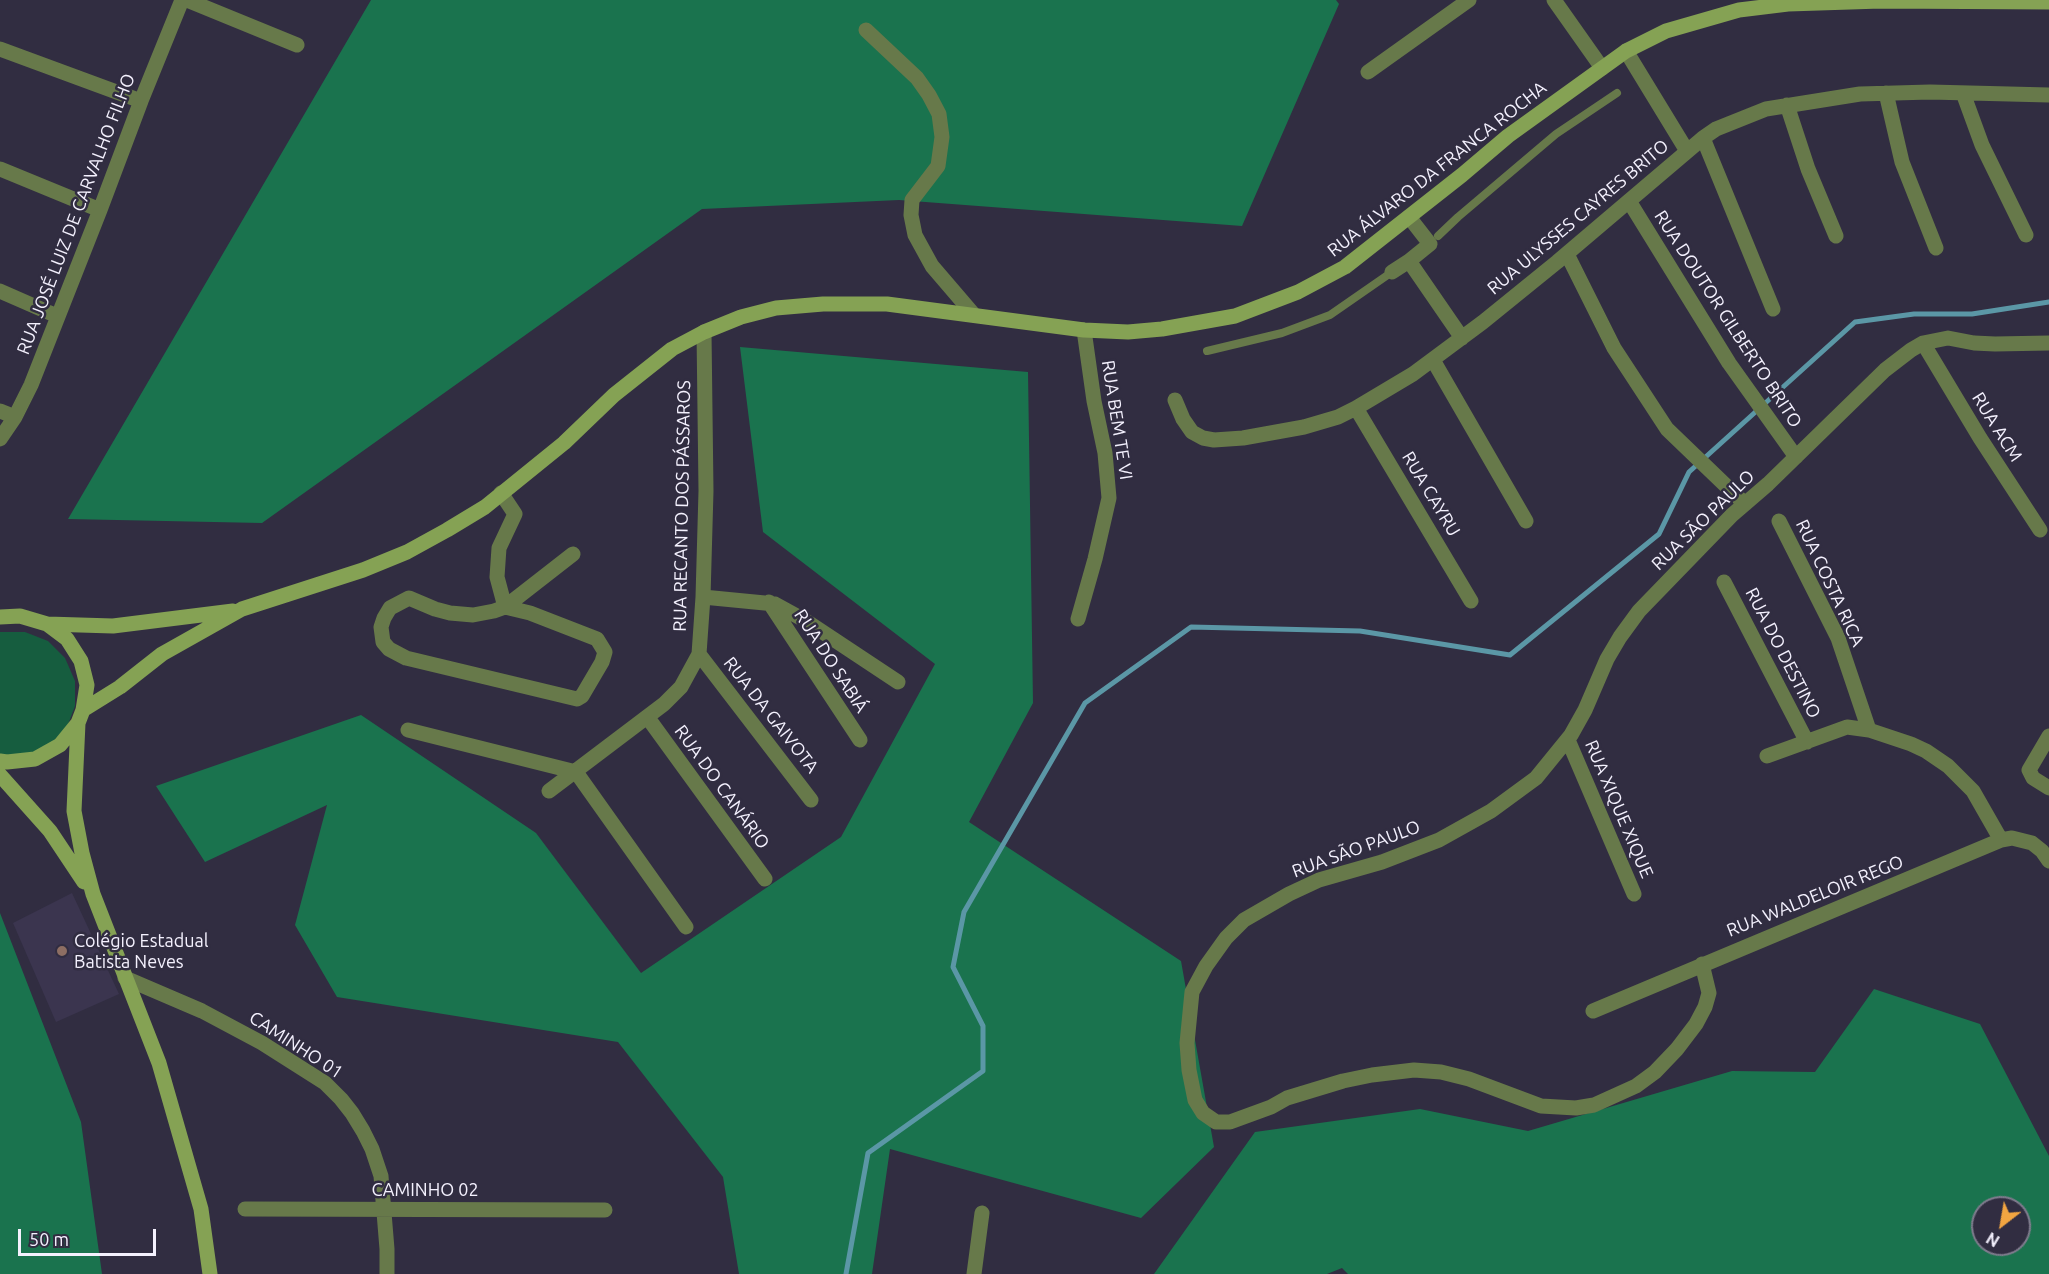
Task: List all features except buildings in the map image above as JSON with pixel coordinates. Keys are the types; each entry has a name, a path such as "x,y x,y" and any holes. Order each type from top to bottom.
{"main road":[{"name":"RUA ÁLVARO DA FRANCA ROCHA","path":"47,624 113,626 242,609 363,570 407,552 485,507 564,443 614,395 672,349 704,332 741,317 776,308 823,304 887,304 1084,330 1128,332 1162,329 1235,316 1298,291 1346,267 1508,136 1626,51 1666,31 1739,10 1788,4 1881,1 2046,1"},
{"path":"0,606 20,616 47,624 67,639 81,660 87,685 81,717 74,811 76,831 93,894 159,1063 182,1139 201,1209 210,1274"},
{"name":"RUA ÁLVARO DA FRANCA ROCHA","path":"0,761 35,759 60,745 81,717 162,654 242,609"},
{"path":"0,617 20,616"},
{"path":"0,775 50,831 93,894"}],"street":[{"name":"RUA JOSÉ LUIZ DE CARVALHO FILHO","path":"0,439 15,417 31,385 182,0"},
{"path":"187,0 297,45"},
{"path":"1368,72 1468,0"},
{"path":"1554,0 1602,68"},
{"path":"866,30 916,78 929,95 939,114 942,137 938,166 912,200 911,215 915,235 932,267 974,315"},
{"path":"0,49 141,101"},
{"path":"1626,51 1687,151"},
{"path":"1886,93 1893,132 1902,162 1936,248"},
{"name":"RUA ULYSSES CAYRES BRITO","path":"1175,400 1183,419 1192,432 1203,438 1214,440 1244,438 1304,427 1338,417 1433,360 1462,338 1567,254 1703,138 1716,129 1766,109 1848,95 1886,93 2049,95"},
{"path":"1963,93 1982,145 2026,235"},
{"path":"1787,105 1808,169 1836,236"},
{"path":"1703,138 1773,309"},
{"path":"0,169 100,210"},
{"name":"RUA DOUTOR GILBERTO BRITO","path":"1629,201 1730,363 1796,457"},
{"path":"1392,272 1434,240 1409,216"},
{"path":"1567,254 1614,348 1666,429 1745,504"},
{"path":"1409,261 1462,338"},
{"path":"0,291 57,316"},
{"name":"RUA BEM TE VI","path":"1078,619 1109,498 1105,453 1094,401 1084,330"},
{"name":"RUA RECANTO DOS PÁSSAROS","path":"549,791 648,718 681,687 699,654 706,491 704,332"},
{"name":"RUA SÃO PAULO","path":"1702,964 1708,993 1705,1007 1690,1032 1654,1072 1636,1086 1594,1105 1576,1108 1541,1106 1469,1079 1441,1072 1414,1070 1343,1081 1287,1098 1271,1107 1230,1122 1216,1122 1203,1113 1195,1100 1189,1070 1187,1042 1192,992 1213,957 1244,920 1319,880 1382,862 1439,840 1491,811 1536,778 1568,740 1585,710 1607,658 1639,611 1680,566 1885,370 1923,343 1948,338 1995,344 2049,342"},
{"name":"RUA ACM","path":"1923,343 1980,438 2040,530"},
{"path":"1433,360 1526,521"},
{"name":"RUA CAYRU","path":"1356,408 1472,601"},
{"path":"0,411 15,417"},
{"path":"501,493 515,514 499,548 497,577 505,607"},
{"name":"RUA COSTA RICA","path":"1779,521 1838,638 1869,730"},
{"path":"505,607 530,613 597,639 605,652 602,662 582,696 577,699 406,658 383,642 381,627 390,608 409,598 435,609 462,615 483,614 505,607 573,554"},
{"name":"RUA DO DESTINO","path":"1725,582 1807,742"},
{"path":"703,597 769,602 786,608 898,681"},
{"name":"RUA DO SABIÁ","path":"769,602 860,740"},
{"name":"RUA DA GAIVOTA","path":"699,654 812,800"},
{"name":"RUA DO CANÁRIO","path":"648,718 765,879"},
{"path":"1767,756 1847,727 1869,730 1911,744 1948,766 1973,791 2001,840"},
{"path":"408,730 576,772 686,927"},
{"path":"2049,736 2030,766 2029,774 2049,788"},
{"name":"RUA XIQUE XIQUE","path":"1568,740 1634,894"},
{"name":"RUA WALDELOIR REGO","path":"1593,1011 2001,840 2012,838 2032,843 2049,861"},
{"name":"CAMINHO 01","path":"126,978 202,1011 262,1043 325,1083 352,1113 372,1149 381,1176 387,1274"},
{"name":"CAMINHO 02","path":"245,1209 605,1210"},
{"path":"974,1274 982,1213"}],"lane":[{"path":"1434,240 1557,134 1617,93"},
{"path":"1207,351 1282,333 1330,315 1392,272"}],"shaded area":[{"name":"Colégio Estadual Batista Neves","path":"72,893 119,994 56,1022 13,923"}],"green space":[{"path":"371,0 1336,0 1339,4 1242,226 899,200 702,209 262,523 68,519"},
{"path":"740,347 1028,372 1033,703 969,822 1181,961 1214,1147 1141,1218 890,1149 872,1274 739,1274 723,1177 618,1042 337,997 295,925 327,805 205,862 156,786 361,715 536,833 641,973 841,837 935,664 763,532"},
{"path":"0,632 25,632 48,641 65,658 75,681 75,706 67,727 51,744 30,754 6,756 0,754"},
{"path":"0,913 81,1122 102,1274 0,1274"},
{"path":"1874,989 1980,1024 2049,1156 2049,1274 1348,1274 1342,1268 1327,1274 1154,1274 1255,1132 1420,1109 1528,1131 1732,1071 1815,1072"}],"waterway":[{"path":"846,1274 868,1153 983,1071 983,1026 953,967 964,912 1085,703 1191,627 1360,631 1510,655 1659,534 1689,472 1855,322 1914,314 1972,314 2049,302"}],"place":[{"name":"Colégio Estadual Batista Neves","path":"62,951"}]}
